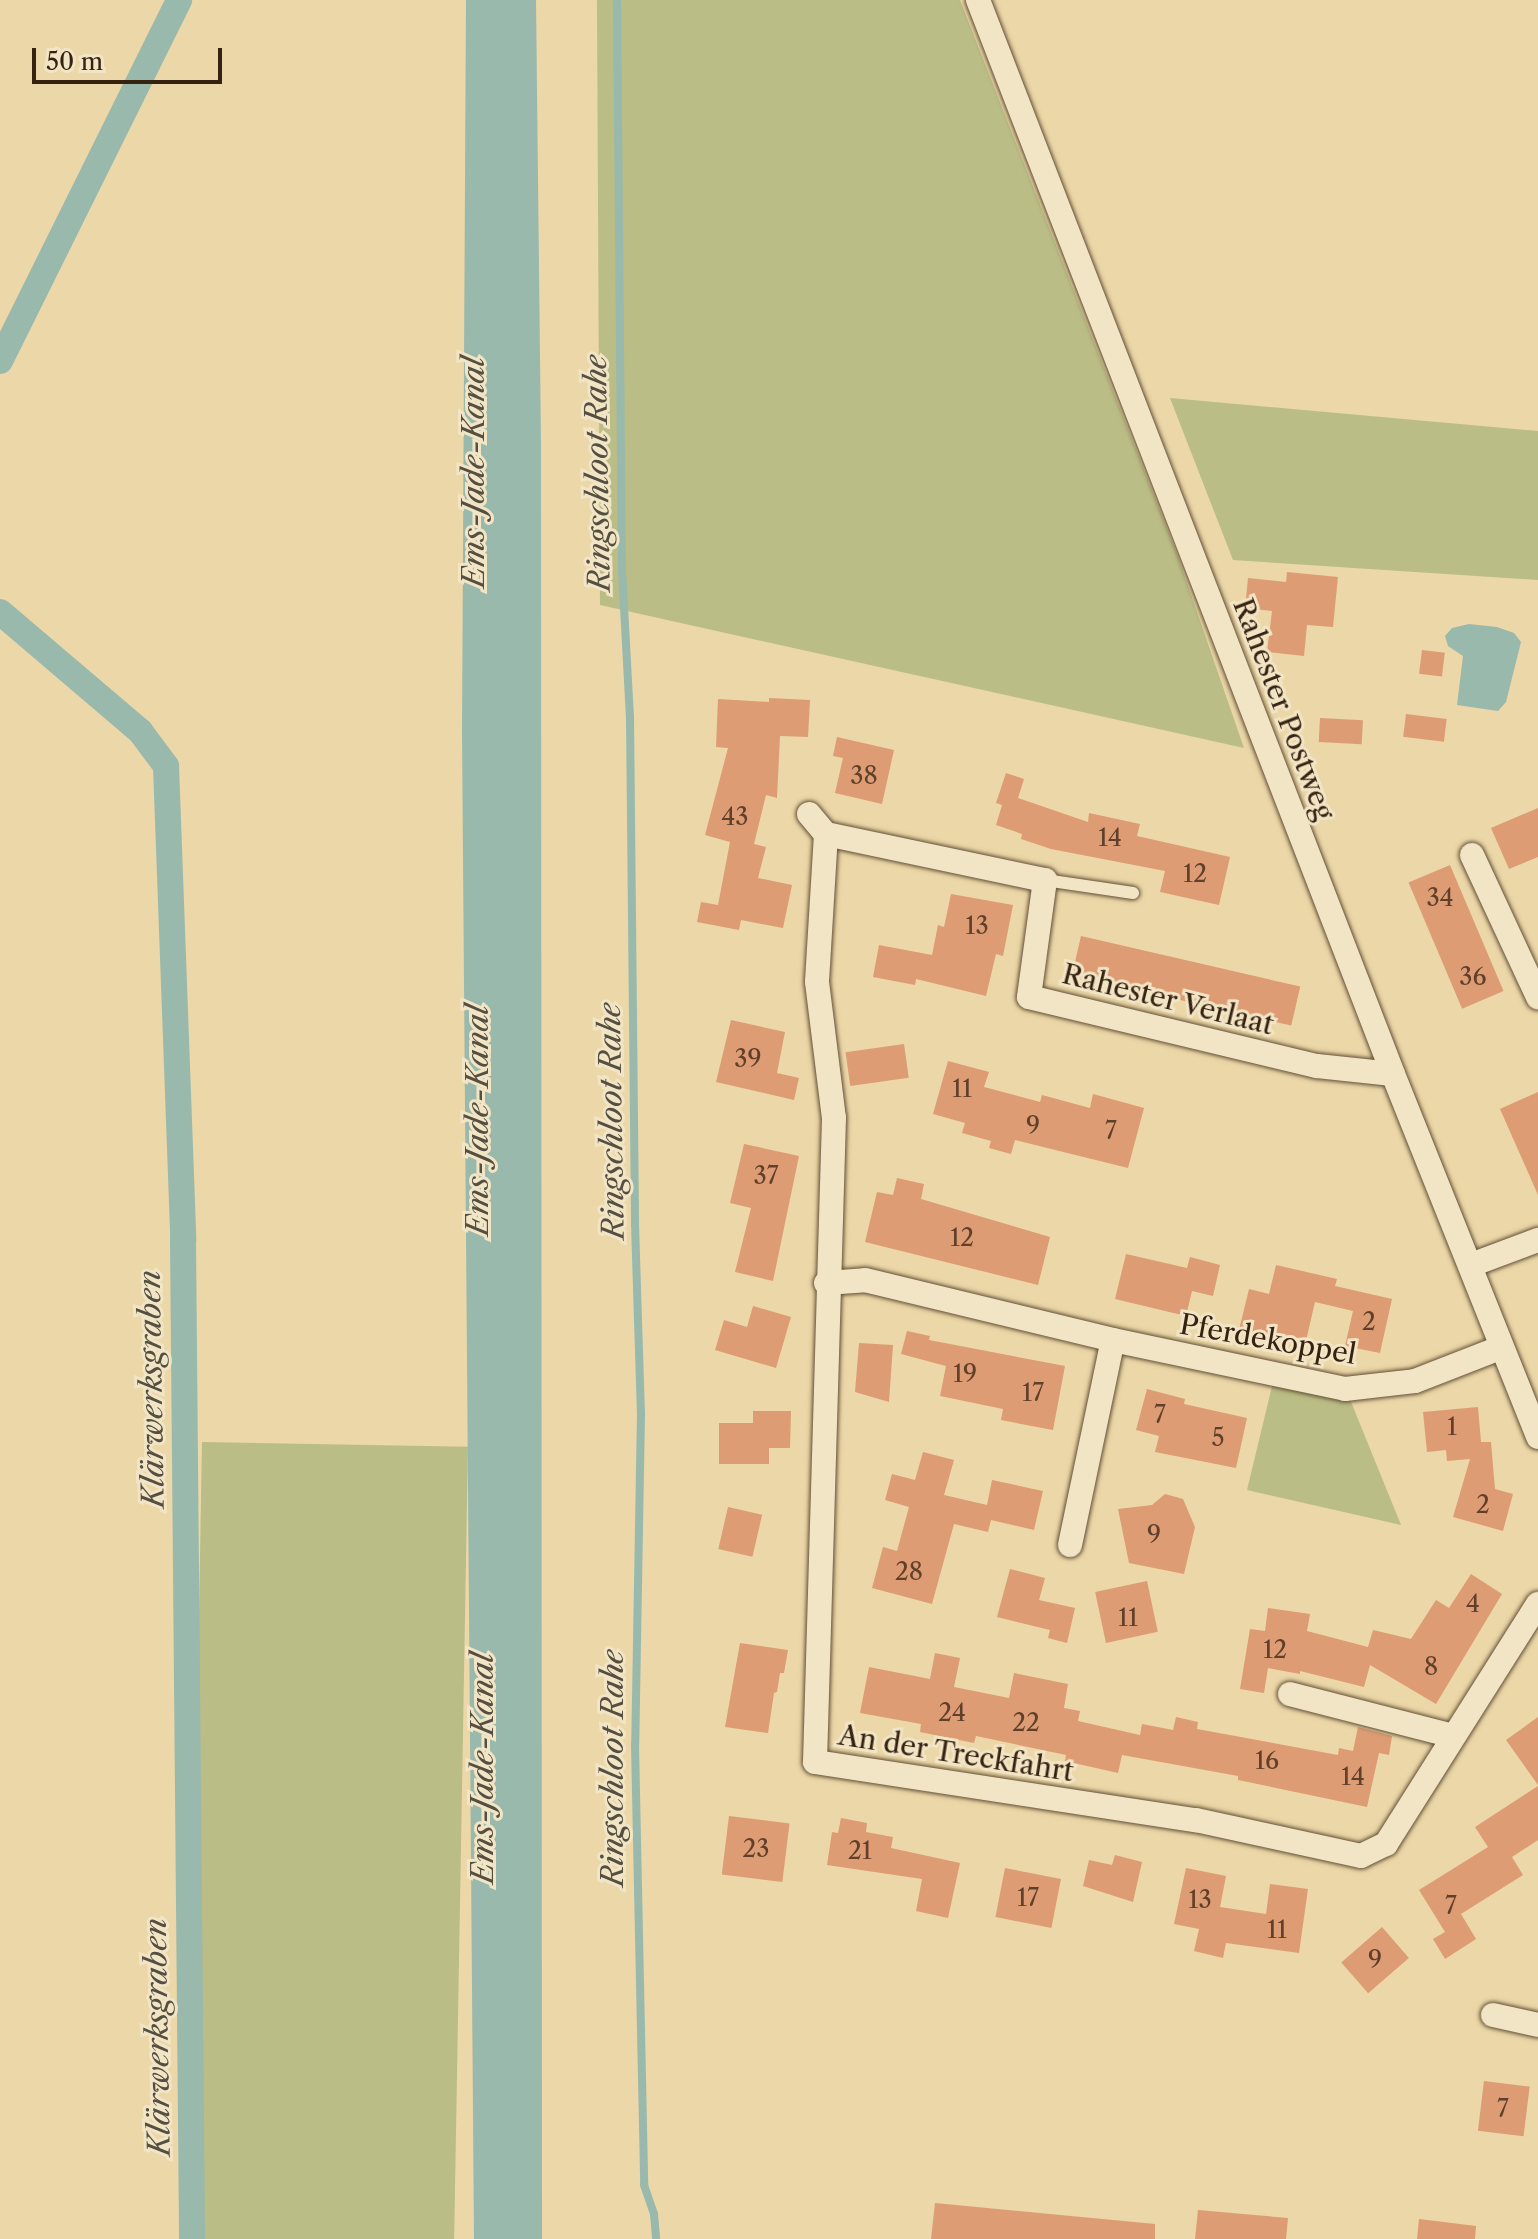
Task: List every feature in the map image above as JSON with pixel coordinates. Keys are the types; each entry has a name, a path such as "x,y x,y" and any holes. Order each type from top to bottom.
{"street":[{"name":"Rahester Postweg","path":"978,0 1393,1074 1538,1437"},
{"path":"809,814 826,834 1045,880"},
{"path":"826,834 817,982 834,1118 826,1283"},
{"path":"1472,855 1538,997"},
{"name":"Rahester Verlaat","path":"1045,880 1029,997 1317,1066 1393,1074"},
{"path":"1471,1265 1538,1240"},
{"name":"Pferdekoppel","path":"826,1283 865,1280 1113,1340 1345,1389 1415,1381 1502,1347"},
{"name":"An der Treckfahrt","path":"826,1283 815,1762 1196,1820 1361,1856 1386,1844 1538,1604"},
{"path":"1070,1545 1113,1340"},
{"path":"1290,1694 1453,1736"},
{"path":"1493,2015 1538,2025"}],"lane":[{"path":"1045,880 1133,893"}],"green space":[{"path":"597,0 960,0 1178,557 1244,748 600,605"},
{"path":"1170,398 1538,431 1538,580 1233,560"},
{"path":"1273,1382 1349,1397 1401,1525 1247,1490"},
{"path":"202,1442 468,1447 454,2239 188,2239"}],"water":[{"name":"Ems-Jade-Kanal","path":"466,0 536,0 541,447 542,2239 474,2239 462,731"},
{"path":"1469,624 1497,627 1514,633 1521,642 1506,702 1498,711 1457,705 1463,656 1448,646 1445,636 1452,628"}],"building":[{"path":"1287,572 1338,577 1333,627 1307,625 1304,656 1267,652 1272,611 1245,608 1248,578 1286,582"},
{"path":"1422,650 1445,653 1442,677 1419,674"},
{"path":"769,698 810,700 808,737 780,736 777,798 766,795 754,844 766,847 758,878 792,885 783,928 741,920 739,930 697,922 701,902 718,905 730,842 705,835 728,748 716,747 718,699 769,702"},
{"path":"1406,714 1447,719 1444,742 1403,737"},
{"path":"1320,718 1363,720 1362,744 1319,742"},
{"path":"837,737 894,750 882,804 835,793 843,758 833,756"},
{"path":"1006,773 1024,779 1018,798 1088,822 1089,813 1140,824 1137,836 1230,857 1219,905 1160,892 1165,871 1051,849 1021,839 1022,834 996,825 1002,805 996,803"},
{"path":"1538,808 1538,857 1509,869 1491,828"},
{"path":"1450,865 1504,991 1462,1009 1409,883"},
{"path":"951,894 1013,905 1003,956 996,954 986,996 916,979 915,985 873,977 879,945 932,955 938,925 944,927"},
{"path":"1081,936 1300,987 1291,1026 1072,975"},
{"path":"731,1020 785,1032 777,1073 799,1078 794,1100 716,1082"},
{"path":"904,1044 909,1078 850,1086 846,1052"},
{"path":"948,1061 989,1072 984,1087 1040,1102 1042,1095 1090,1108 1093,1094 1144,1108 1128,1168 1015,1140 1011,1154 989,1148 991,1141 962,1133 965,1123 933,1114"},
{"path":"1538,1092 1538,1195 1500,1109"},
{"path":"744,1144 799,1156 773,1281 735,1272 751,1208 730,1203"},
{"path":"897,1178 924,1184 921,1199 1050,1237 1038,1285 865,1242 877,1192 893,1195"},
{"path":"1126,1254 1187,1268 1190,1257 1220,1265 1213,1296 1192,1291 1186,1316 1115,1299"},
{"path":"1276,1265 1337,1279 1335,1286 1392,1299 1380,1353 1345,1346 1353,1311 1315,1302 1305,1345 1239,1330 1249,1289 1269,1294"},
{"path":"753,1306 791,1317 776,1368 715,1350 724,1320 747,1327"},
{"path":"907,1331 930,1336 929,1340 1065,1366 1053,1430 1001,1420 1003,1409 940,1396 946,1366 901,1354"},
{"path":"859,1343 893,1345 889,1402 855,1392"},
{"path":"1147,1389 1185,1399 1184,1404 1247,1418 1236,1468 1155,1452 1159,1436 1136,1430"},
{"path":"1478,1407 1481,1442 1491,1442 1495,1489 1513,1494 1503,1531 1453,1517 1470,1459 1447,1461 1446,1450 1427,1452 1423,1412"},
{"path":"753,1411 791,1411 790,1448 769,1448 769,1464 719,1464 719,1423 753,1423"},
{"path":"923,1452 954,1460 944,1495 987,1505 992,1480 1043,1491 1034,1530 991,1520 988,1532 954,1524 932,1604 872,1588 883,1547 897,1551 909,1507 885,1500 892,1474 915,1480"},
{"path":"1165,1494 1183,1499 1195,1527 1184,1574 1129,1563 1118,1509 1152,1505"},
{"path":"728,1507 762,1515 752,1557 718,1549"},
{"path":"1010,1569 1045,1578 1039,1600 1075,1608 1067,1643 1048,1638 1050,1630 997,1617"},
{"path":"1471,1574 1502,1594 1436,1704 1370,1665 1364,1687 1300,1671 1300,1674 1268,1668 1264,1693 1240,1689 1250,1629 1265,1631 1268,1608 1310,1614 1307,1631 1368,1647 1373,1630 1411,1639 1436,1600 1449,1608"},
{"path":"1147,1581 1158,1632 1106,1643 1095,1592"},
{"path":"740,1643 788,1650 784,1673 780,1673 777,1692 774,1693 768,1733 725,1727"},
{"path":"935,1653 960,1658 954,1687 1009,1698 1014,1673 1068,1684 1064,1708 1080,1711 1078,1721 1140,1735 1142,1724 1173,1730 1176,1717 1198,1722 1197,1729 1338,1755 1339,1748 1353,1751 1358,1727 1392,1736 1389,1755 1379,1753 1367,1807 1238,1780 1238,1776 1122,1755 1118,1773 1065,1761 1066,1755 976,1736 974,1743 920,1732 921,1724 860,1713 869,1667 930,1679"},
{"path":"1538,1717 1538,1785 1506,1740"},
{"path":"1538,1786 1538,1840 1512,1857 1523,1875 1461,1914 1476,1939 1445,1959 1433,1939 1445,1932 1419,1890 1488,1847 1475,1827"},
{"path":"729,1816 790,1823 782,1882 722,1875"},
{"path":"841,1818 867,1823 866,1832 893,1837 891,1848 960,1863 948,1918 916,1911 922,1879 827,1865 832,1832 838,1833"},
{"path":"1115,1855 1142,1862 1133,1902 1083,1886 1089,1860 1112,1865"},
{"path":"1005,1868 1061,1879 1051,1928 995,1917"},
{"path":"1186,1868 1226,1876 1220,1907 1266,1914 1270,1884 1308,1889 1299,1953 1226,1943 1223,1958 1194,1951 1199,1929 1174,1924"},
{"path":"1382,1927 1409,1958 1368,1993 1341,1962"},
{"path":"1484,2081 1530,2087 1524,2136 1478,2131"},
{"path":"935,2203 1155,2224 1155,2239 931,2239"},
{"path":"1198,2210 1288,2218 1286,2239 1195,2239"},
{"path":"1419,2219 1476,2226 1475,2239 1417,2239"}],"waterway":[{"name":"Klärwerksgraben","path":"0,361 179,0"},
{"name":"Ringschloot Rahe","path":"617,0 622,570 630,717 635,1224 641,1413 635,1744 644,2185 654,2214 656,2239"},
{"name":"Klärwerksgraben","path":"0,612 140,731 166,766 183,1240 192,2239"}]}
